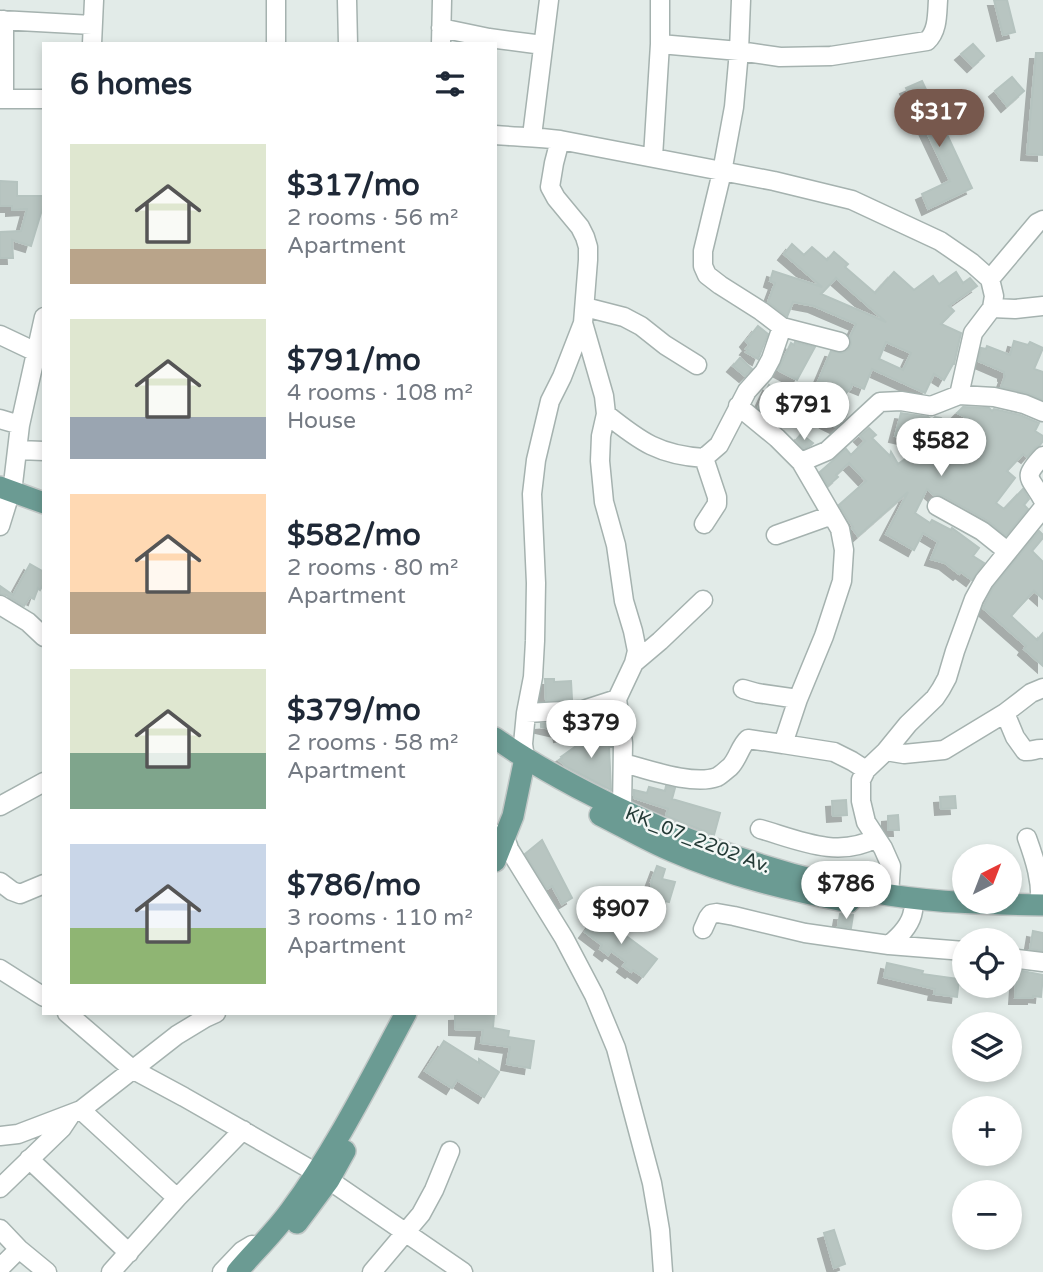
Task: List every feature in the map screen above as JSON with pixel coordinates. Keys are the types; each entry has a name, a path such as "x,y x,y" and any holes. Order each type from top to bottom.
{"main road":[{"path":"6,486 42,494"},
{"path":"6,486 42,502"},
{"name":"KK_07_2202 Av.","path":"497,740 515,757 622,811 751,863 889,895 953,903 1042,909"},
{"path":"498,835 515,757 600,815 673,852 787,890 872,907 939,913 1042,909"},
{"path":"237,1272 322,1177 343,1129 405,1015"},
{"path":"254,1272 288,1234 421,1015"}],"street":[{"path":"92,42 94,0"},
{"path":"276,0 276,42"},
{"path":"347,0 348,42"},
{"path":"442,0 441,36 489,38 543,45"},
{"path":"533,136 549,0"},
{"path":"653,157 660,0"},
{"path":"741,0 734,107 703,251 703,266 707,275 782,327 840,342"},
{"path":"660,44 780,57 831,57 927,41 935,29 938,0"},
{"path":"42,99 2,99 2,20 92,25"},
{"path":"497,137 533,136 560,140 774,181 852,200 940,241 990,279 995,296 992,307 973,333 959,395"},
{"path":"515,757 533,677 536,583 532,494 536,460 550,401 562,377 584,315 588,260 585,237 550,187 560,140"},
{"path":"990,279 1037,223 1043,220"},
{"path":"992,307 1015,309 1043,306"},
{"path":"584,315 624,317 697,365"},
{"path":"584,315 606,414 601,436 600,461 604,502 616,545 624,601 637,652 617,699 623,743 622,811"},
{"path":"0,526 6,486 18,450 20,425 37,374 36,352 42,326"},
{"path":"606,414 654,448 679,456 704,458 719,445 747,391 764,372 782,327"},
{"path":"0,335 36,352"},
{"path":"801,461 827,451 880,402 901,401 931,406 959,395 994,397 1043,412"},
{"path":"738,406 801,461 840,529 844,550 842,581 783,744"},
{"path":"0,419 20,425"},
{"path":"18,450 42,451"},
{"path":"1043,456 1029,475 1043,500"},
{"path":"704,458 717,497 704,524"},
{"path":"937,506 982,531 1007,551"},
{"path":"889,895 891,866 866,822 861,801 861,780 866,770 941,689 974,599 984,580 1043,508"},
{"path":"776,535 832,515"},
{"path":"634,663 703,600"},
{"path":"0,605 28,622 42,635"},
{"path":"886,751 904,754 944,750 1005,713 1031,693 1043,688"},
{"path":"743,689 798,699"},
{"path":"526,713 583,710 617,699"},
{"path":"1005,713 1015,737 1025,751 1043,748"},
{"path":"623,763 679,778 717,777 733,764 748,739 834,752 866,770"},
{"path":"0,806 42,783"},
{"path":"760,830 839,849 864,845 876,838"},
{"path":"498,835 564,938 616,1048 652,1183 660,1230 663,1272"},
{"path":"1027,838 1035,859 1042,909"},
{"path":"0,882 20,894 42,885"},
{"path":"889,945 911,920 913,911"},
{"path":"703,929 711,914 717,913 805,933 889,945 952,950"},
{"path":"1022,959 1043,962"},
{"path":"0,969 42,996"},
{"path":"69,1015 132,1069 322,1177 463,1272"},
{"path":"0,1188 77,1112 177,1035 212,1015"},
{"path":"0,1136 18,1134 77,1112"},
{"path":"77,1112 177,1198"},
{"path":"111,1272 243,1130"},
{"path":"372,1272 421,1214 450,1151"},
{"path":"29,1159 129,1254"},
{"path":"0,1229 47,1272"},
{"path":"222,1272 242,1251 265,1240"},
{"path":"0,1268 19,1249"}],"building":[{"path":"994,0 1007,0 1015,32 1003,35"},
{"path":"973,44 984,56 973,66 961,54"},
{"path":"1036,53 1043,53 1043,155 1027,154"},
{"path":"1012,77 1024,91 1007,106 995,91"},
{"path":"922,81 972,188 928,209 922,194 950,181 906,88"},
{"path":"0,181 17,182 17,196 42,196 42,210 31,246 12,240 13,258 0,258 0,232 21,231 27,209 12,210 12,206 0,206"},
{"path":"792,244 804,255 812,247 827,260 834,252 848,264 845,267 875,293 894,272 914,290 933,276 939,284 956,272 963,283 970,278 977,286 949,306 954,311 941,324 961,333 954,364 944,380 934,374 925,393 872,369 864,389 852,384 832,407 847,414 836,427 826,422 829,417 825,414 818,421 814,417 833,391 817,384 831,351 842,353 849,349 850,337 856,324 814,306 793,302 787,317 768,302 775,283 770,281 773,271 822,287 784,254","holes":["836,278 886,322 821,294","886,342 911,353 903,370 879,359"]},
{"path":"758,326 768,334 758,359 746,352 749,345 746,341"},
{"path":"1014,341 1028,345 1030,342 1043,348 1034,369 1043,372 1043,400 1001,387 1004,372 978,361 981,348 986,349 987,346 1010,355"},
{"path":"795,342 815,347 797,380 778,370 791,343 794,345"},
{"path":"740,358 752,369 745,376 733,366"},
{"path":"769,385 787,402 772,419 758,408"},
{"path":"963,407 989,408 992,411 994,409 1020,415 1039,423 1035,431 1043,436 1040,445 1027,457 1023,454 1007,471 1015,478 996,503 1004,509 1023,489 1029,499 1024,505 1028,509 1006,536 988,521 927,489 915,513 930,523 932,520 951,530 952,528 979,548 973,556 984,563 972,580 945,563 931,559 938,542 923,533 914,550 886,534 908,492 858,536 839,505 866,481 849,463 828,486 820,472 846,449 851,455 865,441 860,436 869,428 876,435 872,438 890,456 891,452 898,464 919,449 908,439 895,436 901,413 932,420 935,417 941,418 947,424 950,420 972,425 973,421 957,413"},
{"path":"801,434 813,443 804,449 796,440"},
{"path":"1039,531 1043,538 1032,551 1043,562 1043,599 1034,591 1011,616 1037,640 1043,633 1043,666 1024,649 1026,646 983,608 993,587"},
{"path":"30,564 42,571 42,586 40,590 38,588 34,599 30,597 24,606 0,594 0,586 13,595"},
{"path":"545,679 554,679 554,682 571,681 573,699 546,701"},
{"path":"568,722 570,734 560,736 559,731 541,727 541,724"},
{"path":"593,734 595,740 611,738 611,790 559,760"},
{"path":"666,786 675,788 672,799 720,813 714,835 666,816 668,809 634,798 634,790 647,793 649,787 665,791"},
{"path":"955,796 956,808 941,809 940,797"},
{"path":"846,800 847,815 833,816 832,801"},
{"path":"898,815 899,830 888,830 888,816"},
{"path":"542,840 572,898 562,904 552,886 547,889 525,854"},
{"path":"657,866 665,869 662,879 675,882 669,902 649,897"},
{"path":"840,914 853,915 851,928 838,926"},
{"path":"598,915 657,959 643,977 623,966 626,962 611,951 608,955 600,949 602,945 585,932"},
{"path":"1033,931 1043,933 1043,951 1030,949"},
{"path":"887,963 923,971 922,974 952,978 952,996 934,994 935,989 884,977"},
{"path":"1022,971 1043,975 1041,997 1022,998"},
{"path":"455,1015 494,1015 493,1028 509,1031 508,1037 534,1041 530,1068 507,1064 510,1047 481,1043 483,1030 455,1029"},
{"path":"444,1041 499,1072 484,1097 457,1080 452,1088 425,1071"},
{"path":"834,1230 845,1264 834,1268 824,1233"}]}
